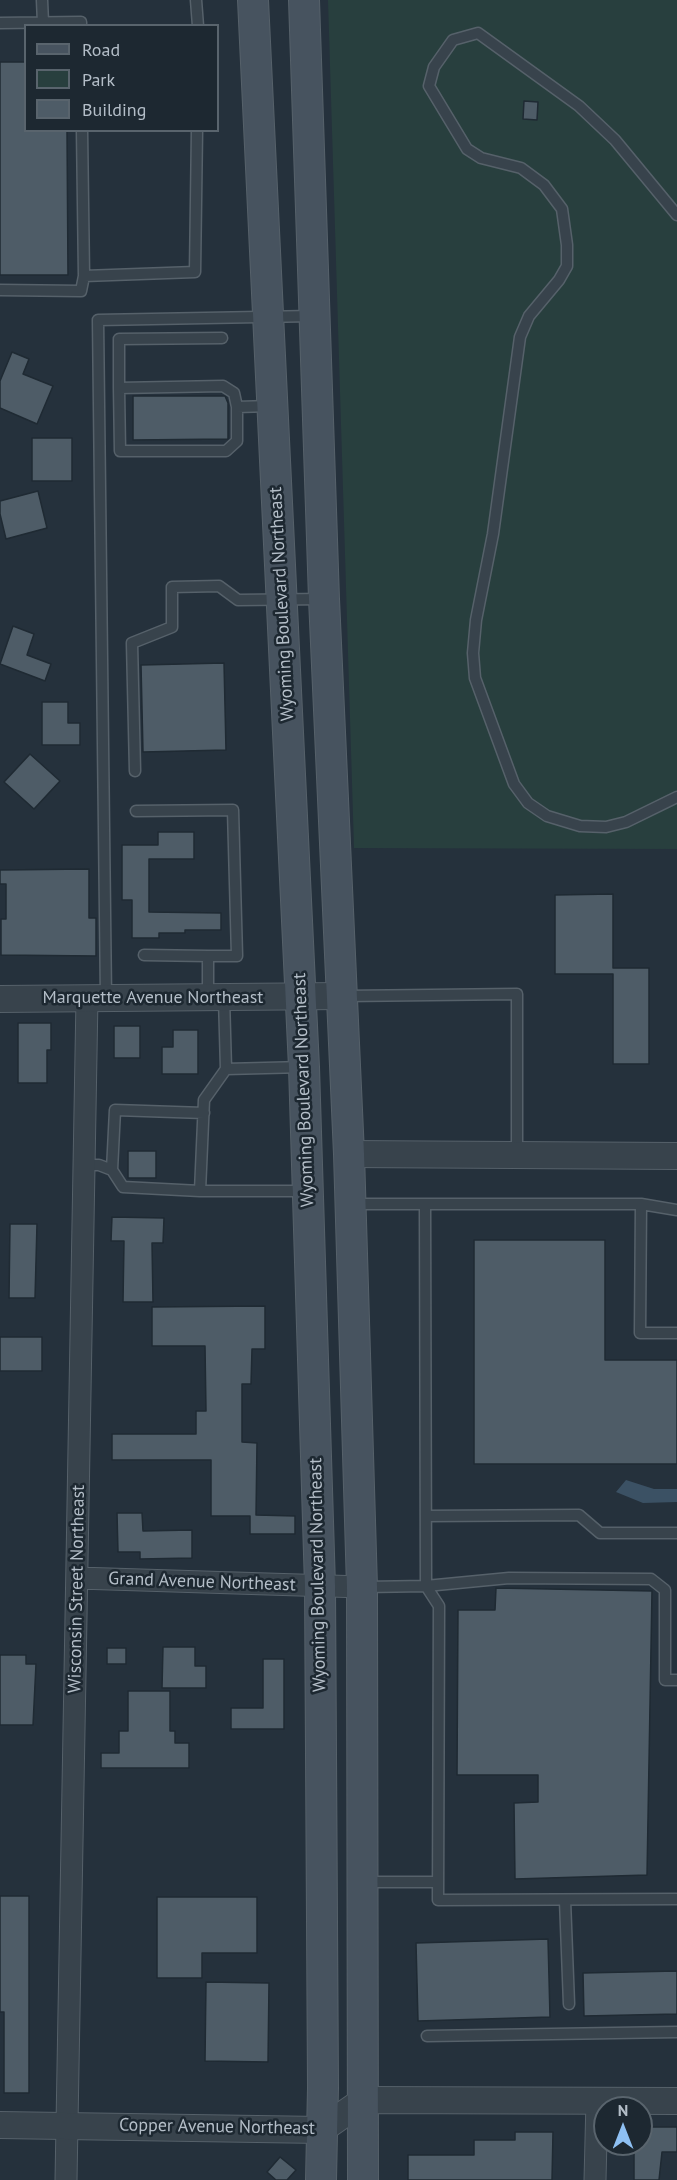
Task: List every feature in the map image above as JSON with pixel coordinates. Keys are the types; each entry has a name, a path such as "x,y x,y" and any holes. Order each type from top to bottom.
{"main road":[{"name":"Wyoming Boulevard Northeast","path":"253,0 302,998 320,1586 321,2180"},
{"path":"304,0 324,599 351,1203 362,1587 363,2180"}],"street":[{"name":"Marquette Avenue Northeast","path":"0,999 342,996"},
{"name":"Wisconsin Street Northeast","path":"66,2180 84,1165 96,998"},
{"path":"349,1154 677,1156"},
{"name":"Grand Avenue Northeast","path":"78,1578 362,1587"},
{"path":"364,2100 593,2100"},
{"name":"Copper Avenue Northeast","path":"0,2125 321,2130 364,2100"},
{"path":"653,2101 677,2101"},
{"path":"595,2180 596,2156"}],"lane":[{"path":"42,0 43,23"},
{"path":"196,0 198,24"},
{"path":"0,23 81,22 81,24"},
{"path":"677,215 615,140 579,106 478,33 453,40 434,67 429,86 467,149 481,158 521,168 544,185 562,209 567,245 567,266 559,280 529,316 520,337 493,534 476,620 473,653 476,678 514,784 528,803 547,816 579,826 606,827 626,822 677,797"},
{"path":"0,290 81,291 84,276 82,132"},
{"path":"84,276 195,272 197,132"},
{"path":"96,998 98,320 316,316"},
{"path":"119,388 223,386 234,393 237,407 237,441 226,451 120,451 119,388 119,339 222,338"},
{"path":"237,407 273,406"},
{"path":"135,771 132,644 172,627 172,587 219,586 238,600 324,599"},
{"path":"136,811 233,810 237,956 144,955"},
{"path":"200,1191 204,1100 226,1069 208,956"},
{"path":"342,996 517,994 517,1155"},
{"path":"226,1069 304,1067"},
{"path":"204,1113 115,1110 112,1170 123,1188 308,1191"},
{"path":"84,1165 99,1165 112,1170"},
{"path":"351,1203 641,1203 677,1210"},
{"path":"426,1203 426,1586 439,1606 438,1900 677,1899"},
{"path":"641,1203 640,1333 677,1333"},
{"path":"426,1516 579,1515 600,1533 677,1533"},
{"path":"362,1587 426,1586 509,1578 651,1579 665,1590 666,1680 677,1680"},
{"path":"363,1882 438,1882"},
{"path":"565,1899 569,2004"},
{"path":"427,2036 677,2032"}],"green space":[{"path":"328,0 677,0 677,849 354,848"}],"water":[{"path":"626,1480 654,1489 677,1489 677,1502 643,1503 616,1492"}],"building":[{"path":"0,62 24,62 24,132 67,132 68,275 0,275"},
{"path":"524,101 538,102 537,120 523,119"},
{"path":"12,352 29,359 23,374 53,386 37,424 0,408 0,381"},
{"path":"133,396 225,396 228,403 228,439 133,440"},
{"path":"32,438 72,438 72,481 32,481"},
{"path":"38,491 47,528 6,539 0,514 0,501"},
{"path":"13,626 34,634 27,655 51,664 45,681 0,664"},
{"path":"224,663 226,750 143,752 141,665"},
{"path":"42,702 68,702 68,723 80,723 80,745 42,745"},
{"path":"30,754 60,781 34,809 4,782"},
{"path":"158,832 194,832 194,859 149,859 149,912 221,913 221,930 185,930 185,933 159,933 159,938 132,938 132,900 122,900 122,845 158,845"},
{"path":"89,869 89,918 96,918 96,956 1,955 1,919 6,919 6,884 0,884 0,870"},
{"path":"613,894 613,968 649,968 649,1064 613,1064 613,974 555,974 555,895"},
{"path":"18,1023 51,1023 51,1050 47,1050 47,1083 18,1083"},
{"path":"114,1026 140,1026 140,1058 114,1058"},
{"path":"173,1030 198,1030 198,1074 162,1074 162,1047 173,1047"},
{"path":"128,1151 156,1151 156,1178 128,1178"},
{"path":"112,1217 164,1218 163,1243 152,1243 153,1302 123,1302 124,1241 111,1241"},
{"path":"10,1224 37,1224 35,1298 9,1298"},
{"path":"474,1240 605,1240 605,1360 677,1360 677,1464 474,1464"},
{"path":"265,1306 265,1349 252,1349 251,1384 242,1384 242,1442 257,1443 256,1515 295,1516 295,1534 250,1534 250,1516 211,1516 211,1460 112,1460 112,1434 196,1434 196,1411 206,1411 205,1346 152,1346 152,1307"},
{"path":"0,1337 42,1337 42,1371 0,1371"},
{"path":"117,1513 142,1513 143,1531 192,1530 192,1558 140,1559 140,1552 118,1552"},
{"path":"496,1588 652,1591 647,1875 515,1879 514,1803 538,1802 538,1775 457,1775 458,1610 495,1610"},
{"path":"163,1647 195,1647 195,1666 206,1666 206,1688 162,1688"},
{"path":"107,1648 126,1648 126,1664 107,1664"},
{"path":"0,1655 26,1655 26,1664 36,1664 33,1725 0,1725"},
{"path":"263,1659 284,1659 284,1729 231,1729 231,1708 263,1708"},
{"path":"128,1691 170,1691 170,1731 175,1731 175,1743 189,1743 189,1768 101,1768 101,1753 119,1753 119,1731 128,1731"},
{"path":"0,1896 29,1896 29,2093 4,2093 4,2012 0,2012"},
{"path":"157,1897 257,1897 257,1953 202,1953 202,1978 157,1978"},
{"path":"548,1939 550,2017 418,2021 416,1943"},
{"path":"677,1971 677,2014 584,2016 583,1973"},
{"path":"206,1982 269,1983 268,2062 205,2061"},
{"path":"653,2127 677,2127 677,2152 662,2152 659,2180 634,2180 634,2156 653,2156"},
{"path":"515,2132 553,2132 552,2180 408,2180 408,2155 474,2155 474,2140 515,2140"},
{"path":"280,2157 296,2170 287,2180 276,2180 267,2172"}]}
